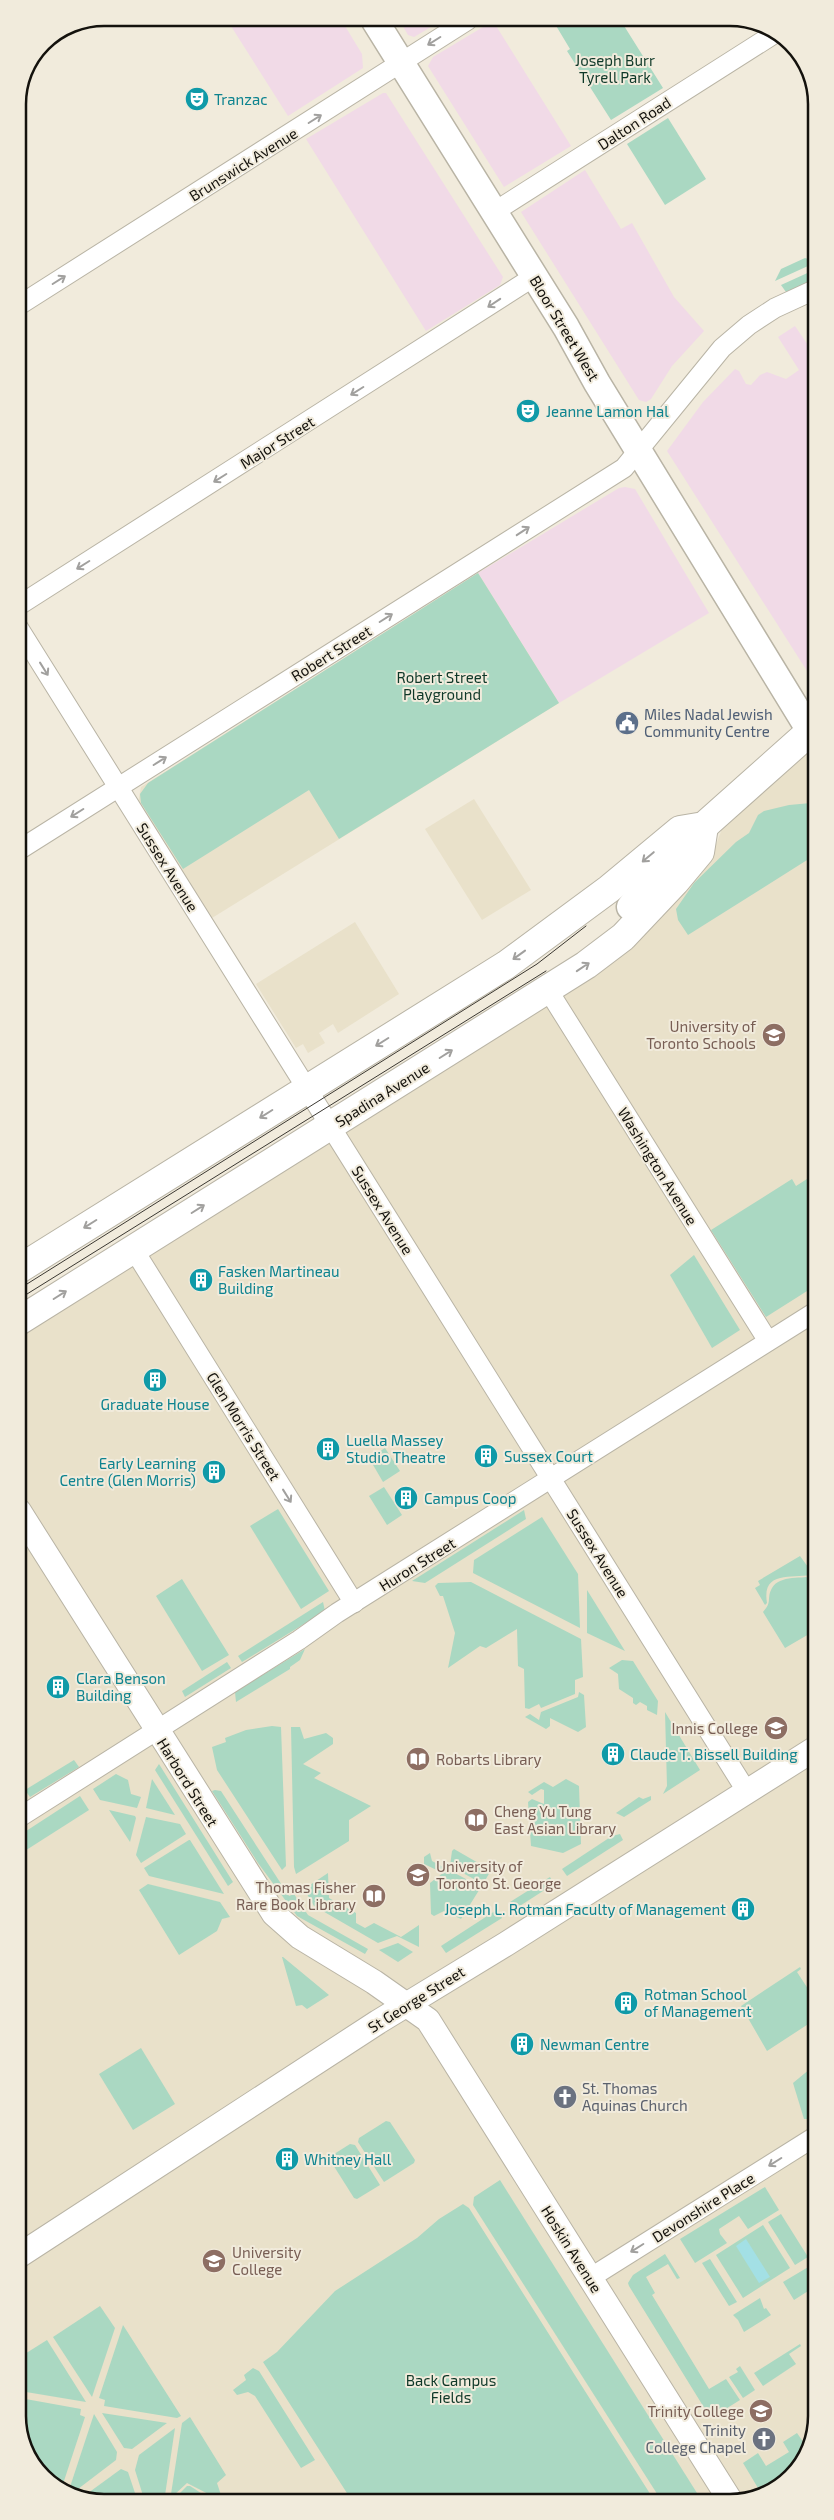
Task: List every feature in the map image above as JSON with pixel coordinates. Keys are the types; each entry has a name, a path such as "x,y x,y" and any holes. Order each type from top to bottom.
{"main road":[{"name":"Bloor Street West","path":"378,26 535,276 639,450 808,725"},
{"path":"26,1265 506,965 609,889 680,830 704,826 808,737"},
{"name":"Spadina Avenue","path":"26,1317 586,965 623,937 636,913 700,852 704,826"},
{"path":"609,889 636,913"}],"street":[{"name":"Brunswick Avenue","path":"26,301 459,26"},
{"name":"Dalton Road","path":"494,212 769,37"},
{"name":"Major Street","path":"26,601 535,276"},
{"name":"Robert Street","path":"26,845 624,468 722,348 749,325 775,308 808,293"},
{"name":"Sussex Avenue","path":"26,641 747,1792"},
{"name":"Washington Avenue","path":"548,990 768,1341"},
{"name":"Glen Morris Street","path":"134,1250 354,1603"},
{"name":"Huron Street","path":"26,1813 354,1603 808,1316"},
{"name":"Harbord Street","path":"26,1522 156,1731 274,1914 308,1942 406,2004"},
{"name":"St George Street","path":"26,2250 406,2004 808,1753"},
{"name":"Hoskin Avenue","path":"406,2004 428,2020 726,2494"},
{"name":"Devonshire Place","path":"590,2278 808,2141"}],"shaded area":[{"path":"231,26 345,26 362,54 363,68 288,116"},
{"path":"403,26 433,26 414,37 408,35"},
{"path":"485,26 496,26 571,146 504,187 428,66 433,57"},
{"path":"386,93 503,277 500,285 426,331 306,139"},
{"path":"585,170 621,229 632,223 674,297 704,331 672,366 651,399 646,402 639,400 521,212"},
{"path":"795,326 808,345 808,673 667,451 703,402 735,369 739,371 746,384 751,385 760,375 767,372 786,379 799,370 778,337"},
{"path":"619,488 635,489 709,613 559,703 478,573"},
{"name":"Robert Street Playground","path":"478,573 559,703 212,918 138,803 141,787"},
{"name":"University of Toronto St. George","path":"808,752 808,2416 804,2441 792,2463 773,2481 750,2491 730,2494 99,2494 74,2488 57,2478 39,2459 29,2436 26,2416 26,1330 382,1106 714,850 726,818"},
{"path":"474,799 531,890 482,920 425,829"},
{"path":"355,922 399,994 338,1033 333,1024 319,1033 325,1043 308,1053 303,1044 296,1048 256,984"}],"green space":[{"name":"Joseph Burr Tyrell Park","path":"556,26 624,26 663,88 611,120 567,51 570,49"},
{"path":"668,118 706,179 665,205 627,144"},
{"path":"805,258 808,259 808,266 775,281 781,269"},
{"path":"808,273 808,283 786,292 781,285"},
{"name":"Robert Street Playground","path":"478,573 559,703 339,839 309,790 183,869 141,803 140,794 148,783"},
{"path":"808,803 808,859 688,935 678,920 676,909 694,883 736,842 749,833 758,815 764,811 789,805"},
{"path":"792,1179 796,1186 807,1179 808,1290 766,1317 711,1230"},
{"path":"694,1255 740,1330 712,1348 670,1275"},
{"path":"385,1448 400,1471 383,1482 369,1458"},
{"path":"384,1487 402,1515 387,1525 369,1496"},
{"path":"278,1509 329,1591 301,1609 250,1526"},
{"path":"524,1510 526,1519 425,1583 412,1581"},
{"path":"542,1517 578,1574 580,1628 473,1573 474,1560"},
{"path":"800,1556 808,1567 808,1575 774,1580 769,1585 767,1603 765,1605 755,1588 760,1585 758,1581"},
{"path":"808,1577 808,1635 785,1648 763,1612 768,1605 770,1592 775,1584 786,1579"},
{"path":"182,1579 229,1655 202,1671 156,1596"},
{"path":"471,1582 581,1639 583,1677 575,1680 575,1694 541,1708 539,1704 529,1709 525,1708 524,1669 518,1666 517,1629 486,1648 480,1646 448,1668 455,1633 443,1596 440,1596 435,1586 438,1583"},
{"path":"587,1590 625,1651 587,1633"},
{"path":"323,1602 325,1611 242,1662 238,1656"},
{"path":"305,1649 300,1660 290,1669 236,1702 235,1692"},
{"path":"622,1660 633,1661 658,1701 657,1715 647,1710 647,1706 640,1702 636,1705 633,1703 633,1698 619,1689 618,1674 609,1668"},
{"path":"227,1662 231,1668 185,1697 182,1691"},
{"path":"579,1692 584,1695 586,1727 578,1732 550,1718 550,1726 546,1729 525,1717 530,1714 539,1720 541,1712 578,1697"},
{"path":"665,1712 700,1770 663,1794 667,1786"},
{"path":"272,1726 281,1727 286,1866 282,1870 217,1770 212,1747 226,1742 225,1738 246,1730"},
{"path":"291,1727 300,1727 304,1739 326,1733 333,1738 333,1744 303,1764 321,1773 314,1778 371,1806 349,1820 349,1841 296,1874 294,1867"},
{"path":"74,1760 79,1767 30,1797 26,1789"},
{"path":"159,1764 233,1882 228,1886 155,1770"},
{"path":"116,1774 128,1780 131,1794 141,1797 137,1808 100,1800 93,1789"},
{"path":"152,1779 175,1815 146,1808"},
{"path":"566,1779 579,1786 581,1844 563,1853 531,1846 528,1802 532,1799 544,1804 544,1790 541,1789 532,1795 528,1792 544,1782 553,1787"},
{"path":"212,1791 221,1791 289,1896 294,1894 308,1915 368,1949 365,1954 297,1916 258,1863"},
{"path":"80,1796 89,1810 26,1850 26,1831"},
{"path":"651,1796 651,1800 624,1817 616,1813 639,1797 643,1799"},
{"path":"109,1810 135,1816 130,1842"},
{"path":"146,1817 180,1824 186,1834 141,1863 136,1855"},
{"path":"620,1834 623,1840 567,1876 562,1869 612,1836"},
{"path":"189,1840 224,1894 149,1876 144,1868"},
{"path":"454,1849 487,1868 490,1872 483,1884 450,1866"},
{"path":"430,1853 432,1861 481,1887 461,1919 444,1911 434,1916 431,1914 430,1883 443,1873 424,1864 424,1857"},
{"path":"328,1873 329,1898 356,1913 356,1923 365,1928 374,1923 401,1937 419,1925 419,1947 397,1936 378,1943 314,1906 304,1889"},
{"path":"550,1877 554,1884 515,1909 510,1902"},
{"path":"148,1884 220,1902 230,1917 222,1919 217,1931 179,1955 139,1890"},
{"path":"498,1909 502,1918 446,1953 441,1946"},
{"path":"398,1943 413,1952 398,1962 379,1950"},
{"path":"282,1957 329,1995 307,2009 302,2005 296,2006"},
{"path":"800,1967 801,1969 797,1972 808,1989 808,2024 767,2051 741,2006"},
{"path":"141,2048 175,2104 133,2130 99,2074"},
{"path":"808,2071 807,2119 804,2119 793,2083"},
{"path":"386,2121 390,2122 415,2160 414,2163 384,2182 358,2142 359,2138"},
{"path":"350,2144 355,2145 380,2185 357,2199 354,2198 330,2160 331,2156"},
{"path":"500,2180 697,2493 657,2494 473,2205 474,2197"},
{"path":"765,2187 779,2210 748,2229 739,2216 719,2229 720,2234 727,2243 695,2263 680,2239"},
{"name":"Back Campus Fields","path":"463,2204 469,2208 650,2494 348,2494 263,2362 277,2352 335,2291 417,2238 439,2219"},
{"path":"781,2214 808,2257 795,2265 768,2222"},
{"path":"763,2225 790,2268 743,2298 716,2255"},
{"path":"665,2254 680,2278 677,2279 668,2264 646,2277 655,2293 652,2295 709,2389 726,2379 740,2400 716,2415 708,2414 628,2283 633,2275"},
{"path":"710,2259 737,2302 729,2306 702,2263"},
{"path":"808,2267 808,2291 794,2300 783,2282"},
{"path":"760,2298 764,2309 766,2308 771,2315 744,2332 733,2315"},
{"path":"100,2306 115,2328 92,2397 53,2337"},
{"path":"123,2325 181,2416 177,2418 104,2406 105,2400 99,2398"},
{"path":"47,2340 86,2402 26,2392 26,2353"},
{"path":"800,2344 801,2346 789,2354 796,2364 763,2386 754,2373"},
{"path":"740,2366 755,2390 743,2398 729,2377 738,2372 736,2369"},
{"path":"253,2368 259,2371 315,2460 301,2468 255,2396 248,2392 237,2395 233,2390 246,2380 244,2375"},
{"path":"26,2399 81,2409 80,2415 85,2417 64,2482 49,2471 34,2450 27,2426"},
{"path":"102,2413 167,2423 132,2449 124,2448"},
{"path":"94,2414 117,2452 116,2460 78,2489 70,2486"},
{"path":"190,2417 226,2475 217,2483 221,2494 208,2494 187,2483 175,2494 171,2494 182,2423"},
{"path":"175,2428 165,2494 142,2494 135,2470 139,2455"},
{"path":"797,2433 803,2442 792,2463 785,2471 773,2481 758,2488 743,2463 758,2453 766,2466 789,2452 783,2442"},
{"path":"121,2469 128,2472 135,2494 99,2494 89,2492"},
{"path":"187,2486 190,2486 202,2494 179,2494"}],"water":[{"path":"746,2239 770,2277 759,2283 736,2246"}],"tram line":[{"path":"26,1285 537,964 586,926"},
{"path":"26,1295 546,971"}],"place":[{"name":"Tranzac","path":"197,99"},
{"name":"Jeanne Lamon Hal","path":"528,411"},
{"name":"Miles Nadal Jewish Community Centre","path":"627,723"},
{"name":"University of Toronto Schools","path":"774,1035"},
{"name":"Fasken Martineau Building","path":"201,1280"},
{"name":"Graduate House","path":"155,1380"},
{"name":"Luella Massey Studio Theatre","path":"328,1449"},
{"name":"Sussex Court","path":"486,1456"},
{"name":"Early Learning Centre (Glen Morris)","path":"214,1472"},
{"name":"Campus Coop","path":"406,1498"},
{"name":"Clara Benson Building","path":"58,1687"},
{"name":"Innis College","path":"776,1728"},
{"name":"Claude T. Bissell Building","path":"613,1754"},
{"name":"Robarts Library","path":"418,1759"},
{"name":"Cheng Yu Tung East Asian Library","path":"476,1820"},
{"name":"University of Toronto St. George","path":"418,1875"},
{"name":"Thomas Fisher Rare Book Library","path":"374,1896"},
{"name":"Joseph L. Rotman Faculty of Management","path":"743,1909"},
{"name":"Rotman School of Management","path":"626,2003"},
{"name":"Newman Centre","path":"522,2044"},
{"name":"St. Thomas Aquinas Church","path":"565,2097"},
{"name":"Whitney Hall","path":"287,2159"},
{"name":"University College","path":"214,2261"},
{"name":"Trinity College","path":"761,2411"},
{"name":"Trinity College Chapel","path":"764,2439"}]}
